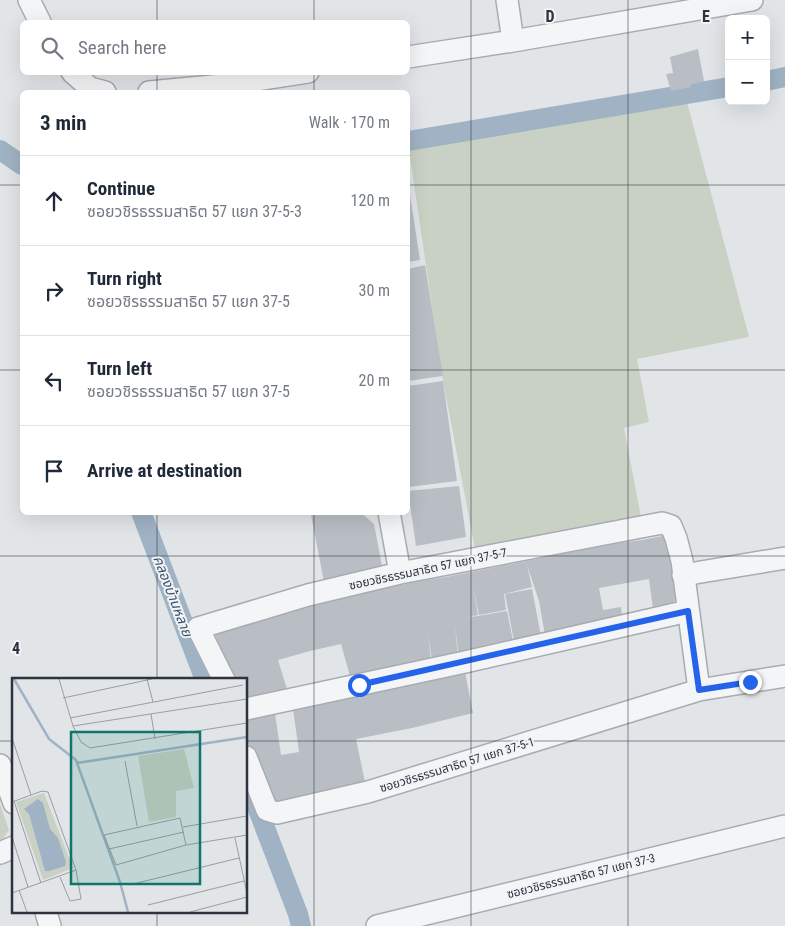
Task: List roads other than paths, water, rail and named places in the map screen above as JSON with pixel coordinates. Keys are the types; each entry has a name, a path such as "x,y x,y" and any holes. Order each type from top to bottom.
{"street":[{"path":"29,0 39,20"},
{"path":"507,0 513,41"},
{"path":"410,57 752,0"},
{"path":"75,75 90,88 98,90"},
{"path":"174,90 223,86 290,75"},
{"path":"390,515 400,573"},
{"name":"ซอยวชิรธรรมสาธิต 57 แยก 37-5-7","path":"223,678 198,628 308,595 400,573 662,523 671,526 676,538 683,575"},
{"path":"785,558 683,575 699,690 785,676"},
{"path":"248,709 465,662 688,611"},
{"name":"ซอยวชิรธรรมสาธิต 57 แยก 37-5-1","path":"248,762 267,810 277,812 368,792 699,690"},
{"path":"0,765 12,798"},
{"name":"ซอยวชิรธรรมสาธิต 57 แยก 37-3","path":"377,926 785,826"},
{"path":"0,853 12,848"}],"waterway":[{"path":"770,80 785,77"},
{"path":"410,141 725,88"},
{"name":"คลองบ้านหลาย","path":"0,150 20,164"},
{"name":"คลองบ้านหลาย","path":"142,515 204,678"},
{"name":"คลองบ้านหลาย","path":"252,794 301,926"}]}
